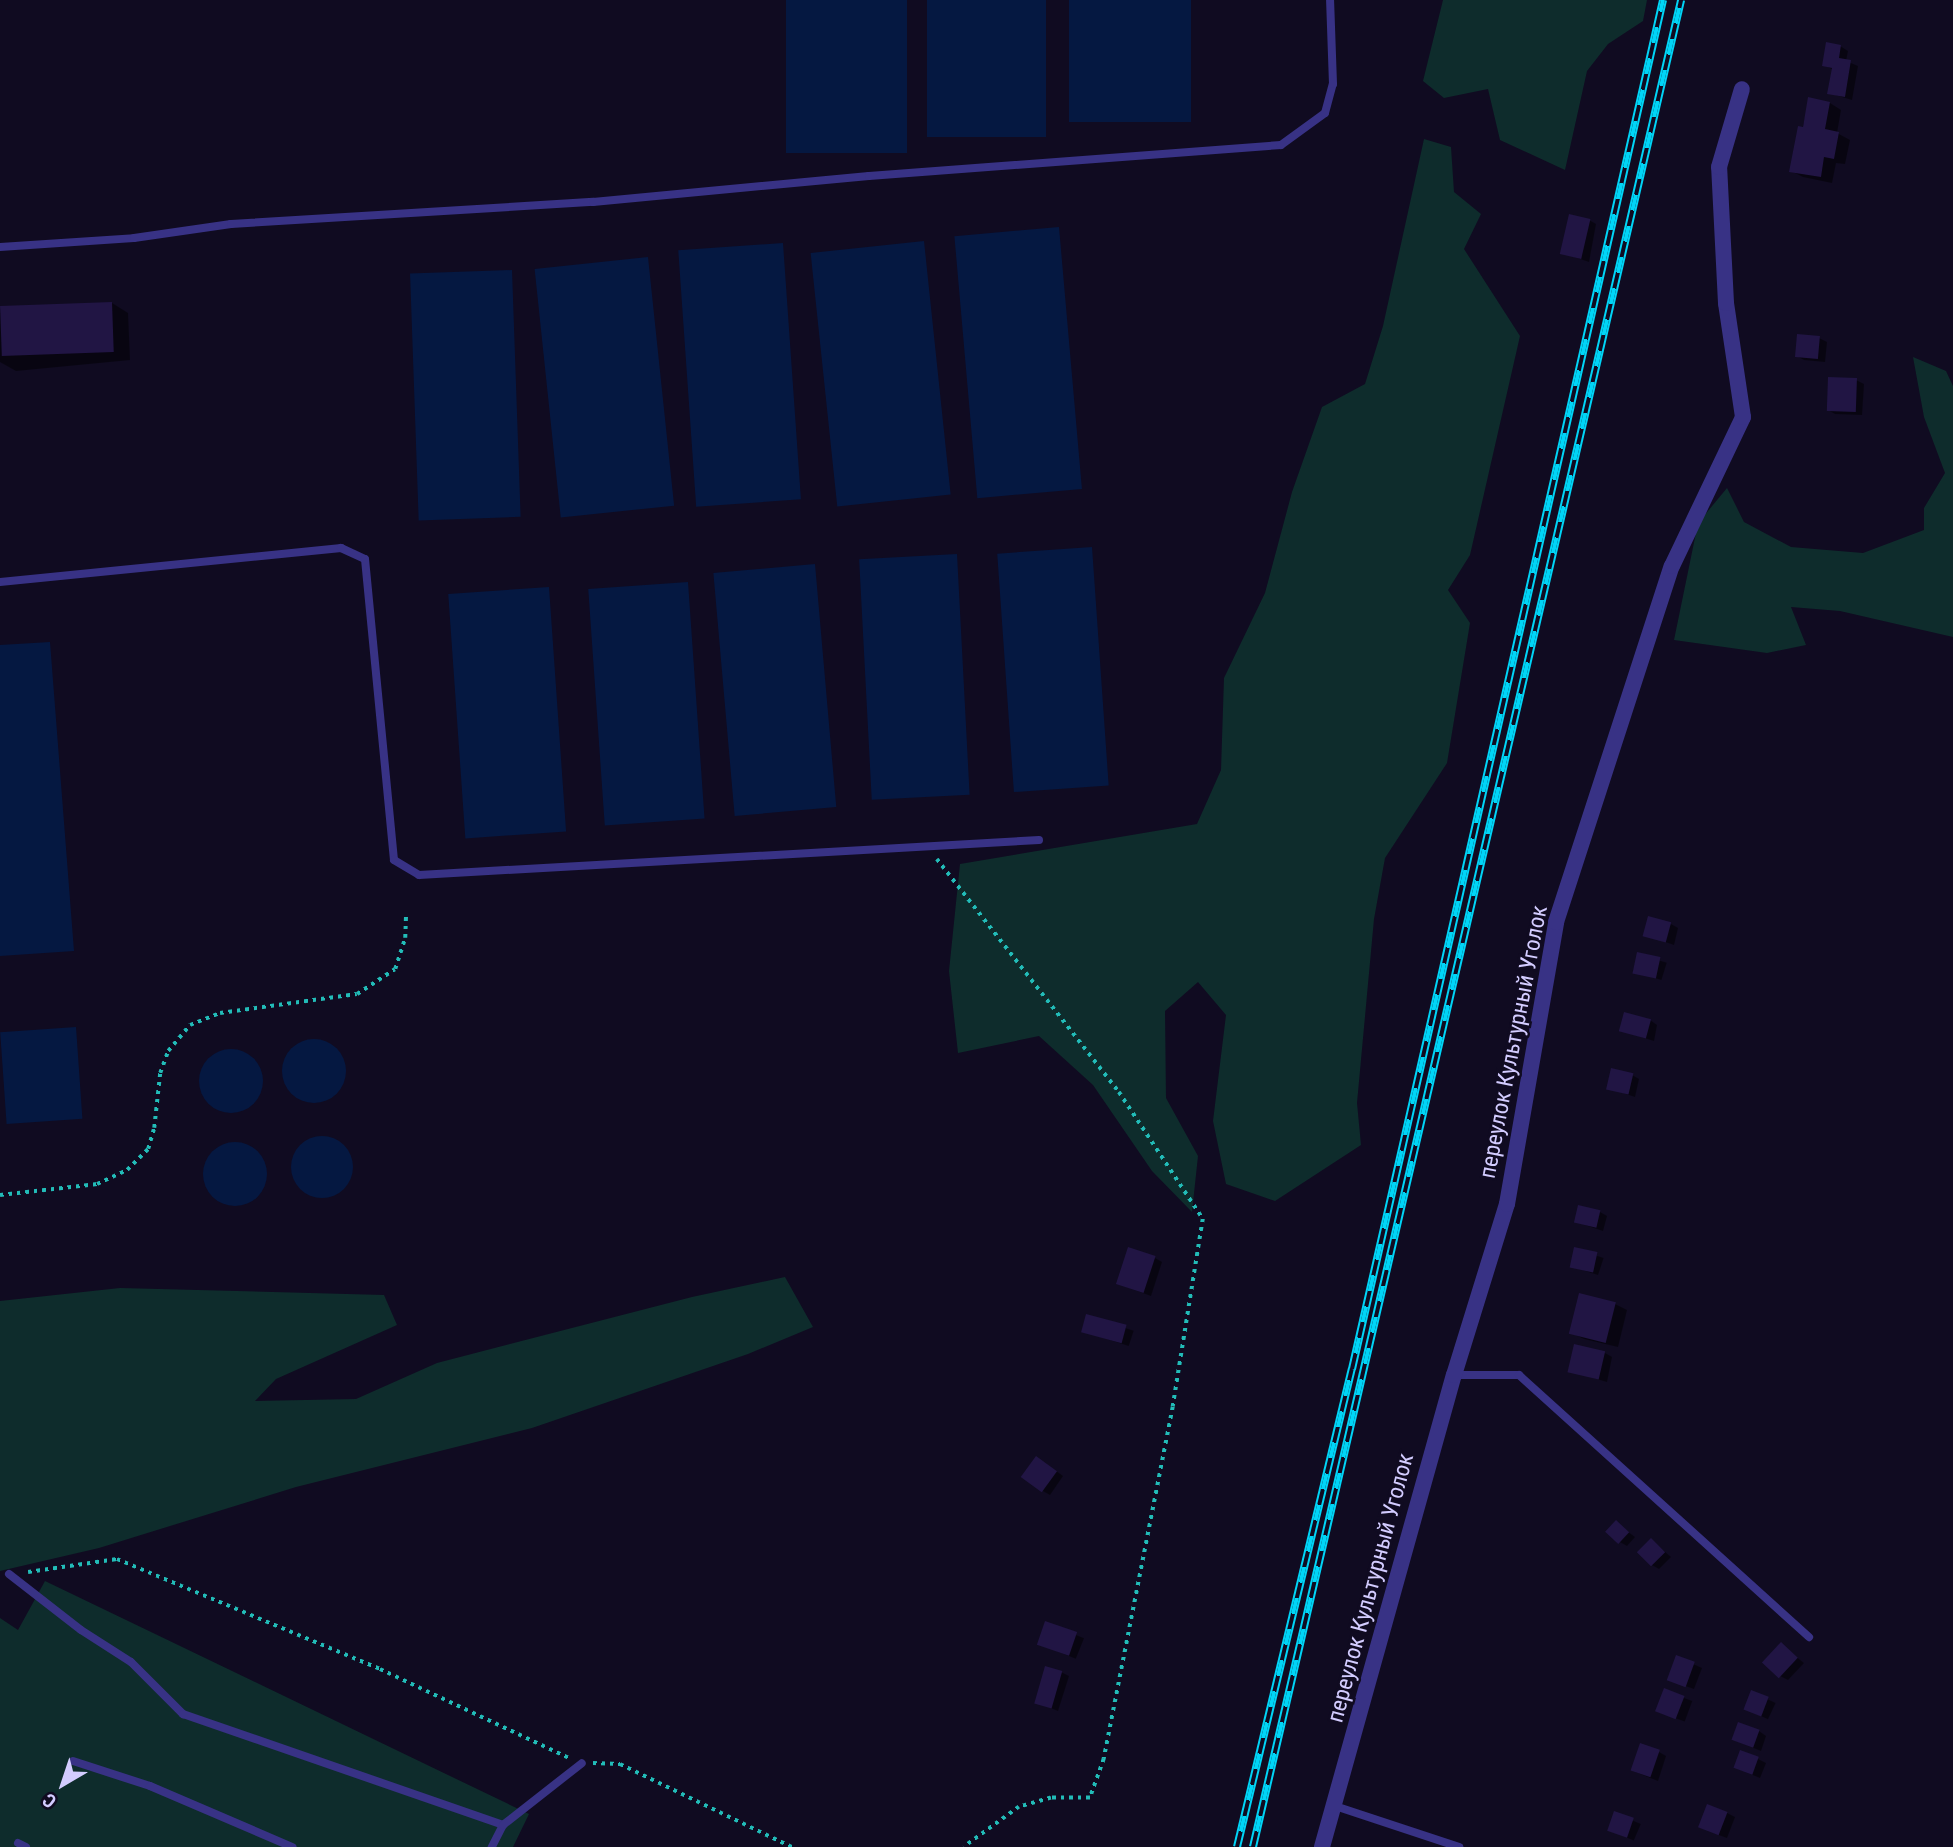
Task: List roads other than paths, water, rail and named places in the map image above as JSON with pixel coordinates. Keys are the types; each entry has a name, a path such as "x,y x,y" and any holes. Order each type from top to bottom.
{"street":[{"name":"переулок Культурный Уголок","path":"1322,1847 1454,1375 1507,1204 1556,922 1672,566 1743,417 1726,303 1719,167 1742,89"}],"lane":[{"path":"0,247 134,238 231,224 579,203 841,179 1281,145 1325,113 1333,84 1330,0"},
{"path":"0,582 341,548 365,559 394,860 419,875 1039,840"},
{"path":"1454,1375 1519,1375 1809,1637"},
{"path":"9,1574 80,1630 131,1662 183,1714 503,1825"},
{"path":"73,1761 150,1786 292,1847"},
{"path":"492,1847 503,1825 582,1763"},
{"path":"1335,1806 1459,1847"}],"water":[{"path":"786,0 907,0 907,153 786,153"},
{"path":"927,0 1046,0 1046,137 927,137"},
{"path":"1069,0 1191,0 1191,122 1069,122"},
{"path":"1059,227 1082,489 977,498 954,236"},
{"path":"924,241 951,495 837,507 811,253"},
{"path":"783,243 801,499 696,507 678,250"},
{"path":"648,257 674,506 561,518 535,269"},
{"path":"512,270 521,517 419,520 410,274"},
{"path":"1092,547 1109,785 1014,792 997,554"},
{"path":"957,554 970,795 872,800 859,559"},
{"path":"815,564 836,807 735,816 713,573"},
{"path":"688,582 705,818 605,825 588,589"},
{"path":"549,587 566,831 465,838 448,594"},
{"path":"50,642 74,951 0,956 0,645"},
{"path":"76,1027 82,1119 7,1124 0,1032"},
{"path":"308,1039 320,1039 337,1048 344,1059 344,1083 337,1094 320,1103 308,1103 296,1098 287,1089 282,1077 282,1065 287,1053 296,1044"},
{"path":"225,1049 237,1049 254,1058 261,1069 261,1093 254,1104 237,1113 225,1113 213,1108 204,1099 199,1087 199,1075 204,1063 213,1054"},
{"path":"322,1136 334,1138 344,1145 351,1155 351,1179 344,1189 334,1196 322,1198 310,1196 300,1189 293,1179 291,1167 293,1155 300,1145 310,1138"},
{"path":"235,1142 247,1144 258,1151 265,1162 265,1186 258,1197 247,1204 235,1206 223,1204 212,1197 205,1186 203,1174 205,1162 212,1151 223,1144"}],"railway":[{"path":"1237,1847 1352,1369 1663,0"},
{"path":"1253,1847 1681,0"}]}
